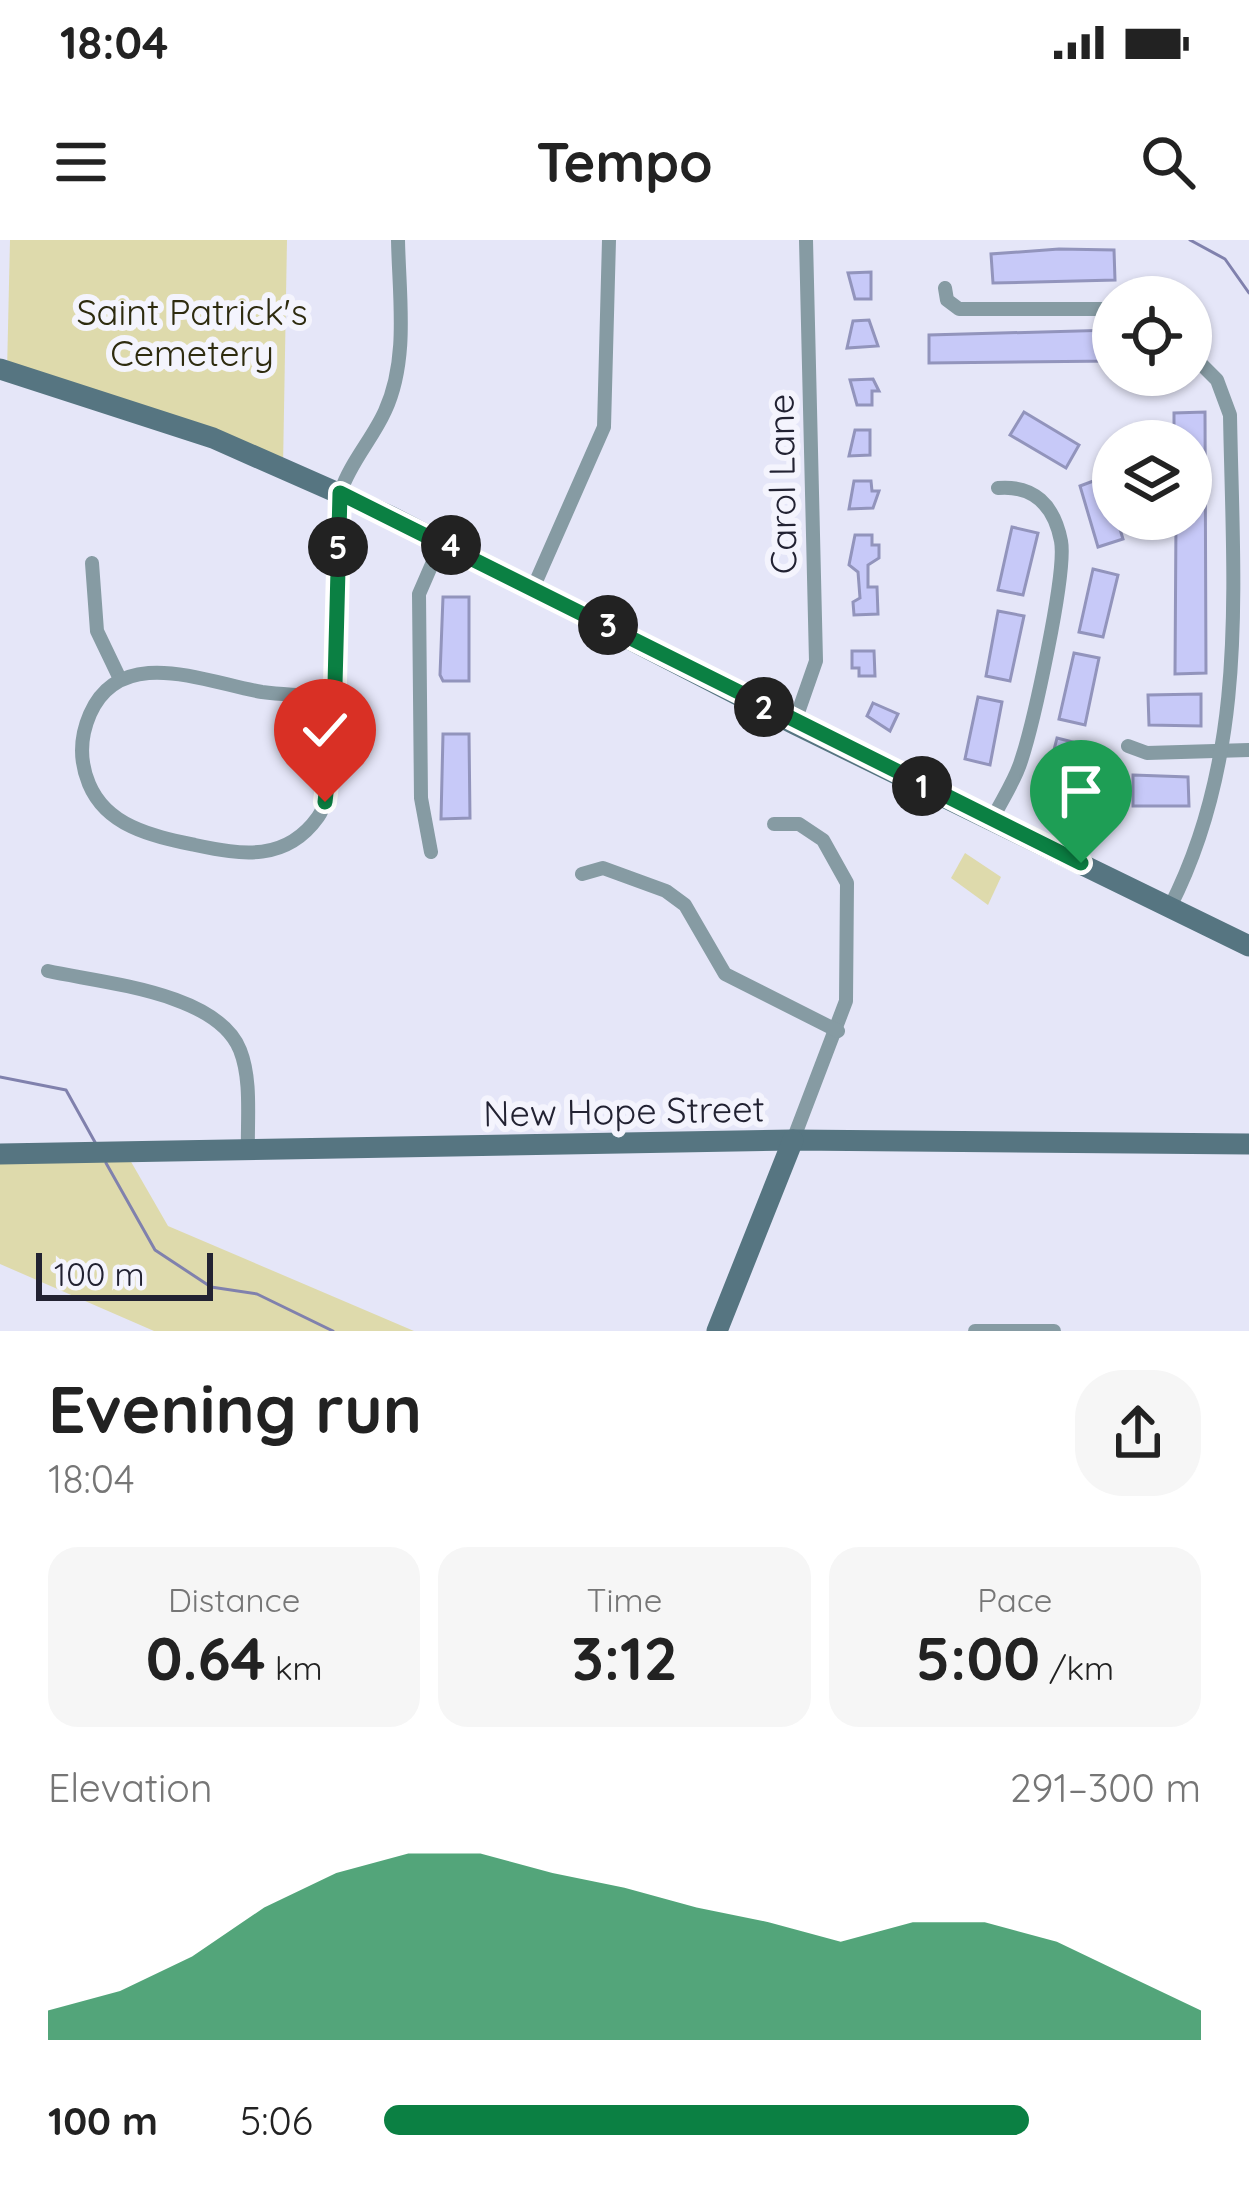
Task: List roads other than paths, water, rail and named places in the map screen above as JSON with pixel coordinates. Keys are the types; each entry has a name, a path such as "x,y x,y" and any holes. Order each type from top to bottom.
{"street":[{"path":"335,697 264,692 164,672 120,679 96,701 82,741 86,778 100,804 132,828 256,855 282,848 321,813 332,775 335,697 340,493 394,386 400,347 398,240"},
{"path":"533,586 604,428 609,377 609,240"},
{"name":"Carol Lane","path":"794,724 816,661 806,240"},
{"path":"945,287 946,300 959,309 1092,309"},
{"path":"0,369 214,438 340,493 533,586 794,724 1249,946"},
{"path":"1170,907 1200,847 1226,750 1232,697 1230,416 1212,375"},
{"path":"992,820 1021,763 1062,561 1054,518 1042,499 1020,487 998,488"},
{"path":"431,852 421,798 419,594 442,541"},
{"path":"92,563 97,631 120,679"},
{"path":"1231,570 1249,571"},
{"path":"1128,746 1147,753 1249,750"},
{"path":"717,1331 847,1001 848,883 823,839 799,824 774,824"},
{"path":"582,874 603,868 666,891 686,905 725,974 838,1031"},
{"path":"48,970 196,1006 224,1024 244,1066 248,1152"},
{"name":"New Hope Street","path":"0,1154 793,1140 1249,1144"},
{"path":"975,1331 1054,1331"}],"waterway":[{"path":"1190,240 1225,259 1249,293"},
{"path":"0,1077 66,1090 96,1144"},
{"path":"106,1163 155,1250 211,1287 257,1294 333,1331"}],"park label":[{"name":"Saint Patrick's Cemetery","path":"192,332"}]}
